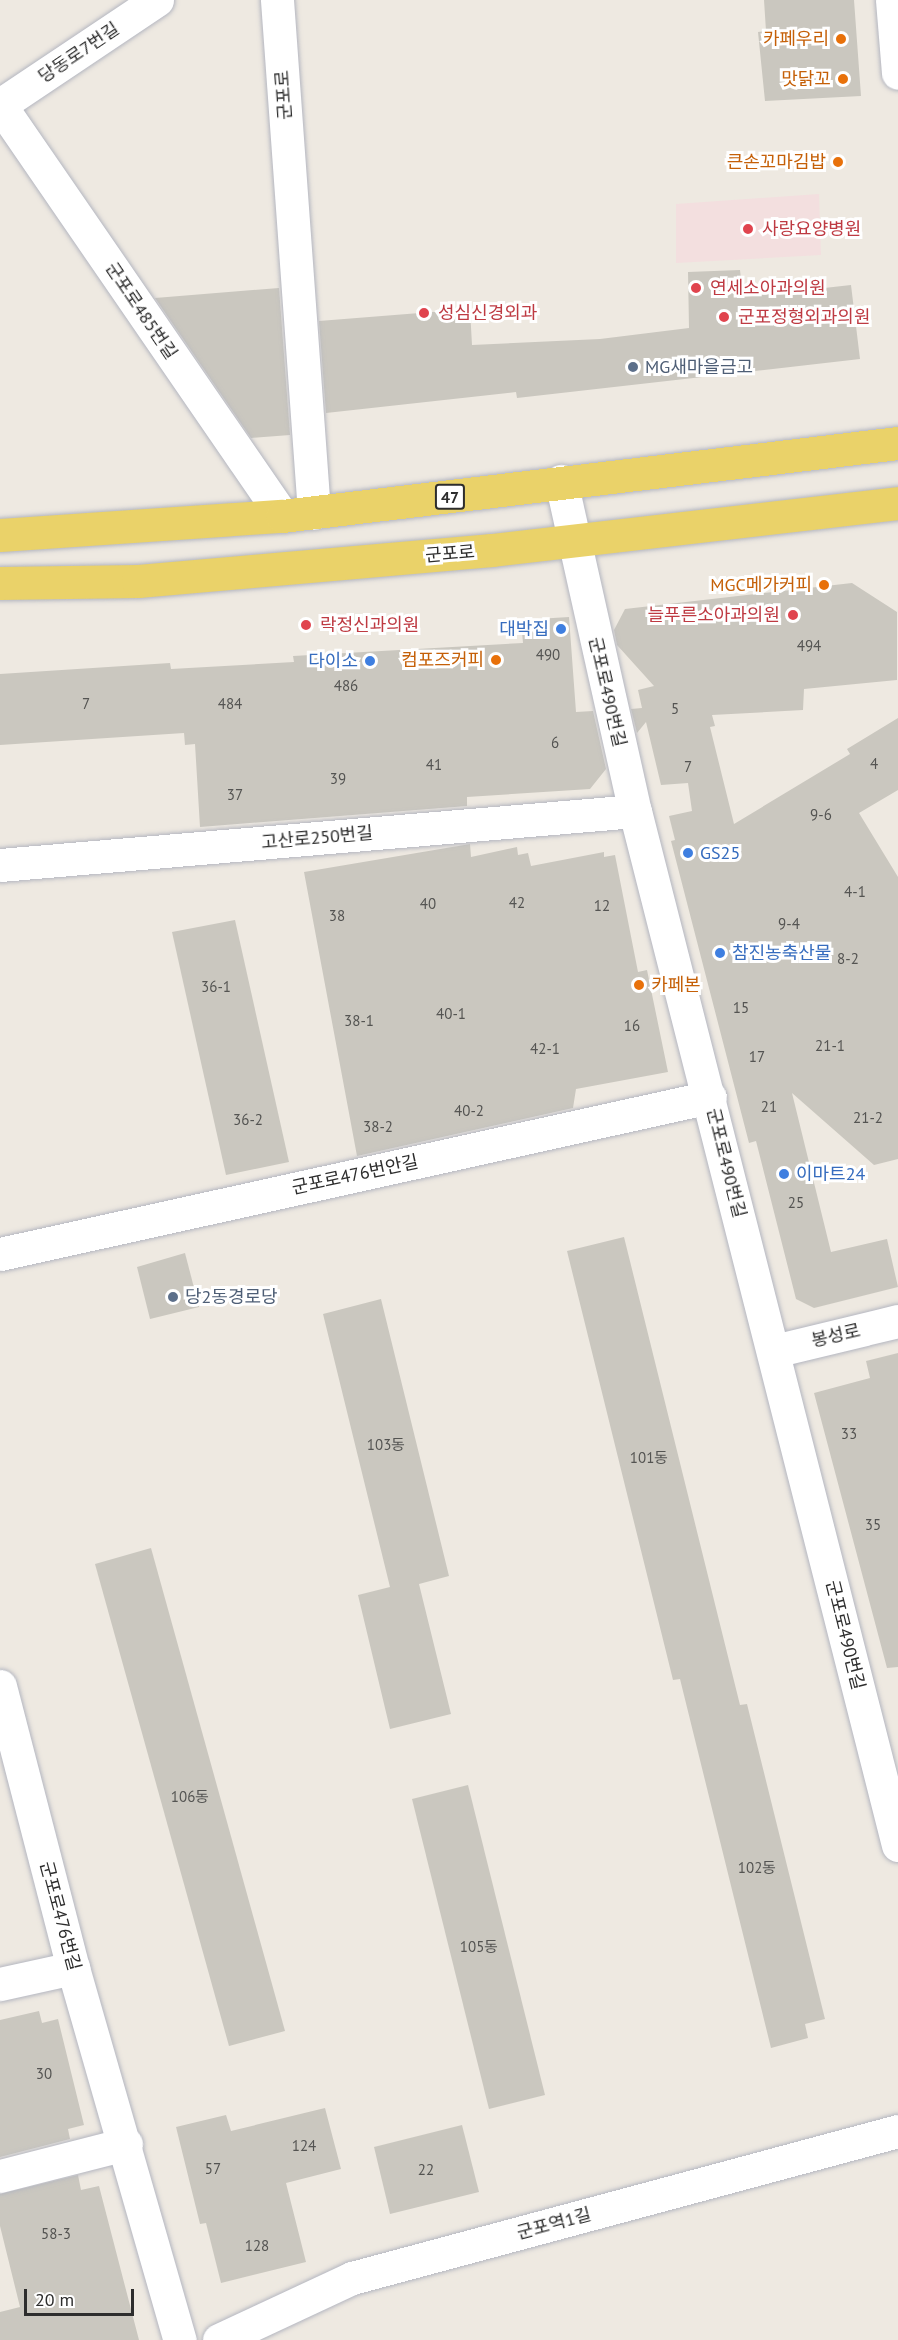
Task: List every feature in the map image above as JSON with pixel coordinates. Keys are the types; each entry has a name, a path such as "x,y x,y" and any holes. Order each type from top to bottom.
{"main road":[{"name":"47","path":"0,535 298,515 561,481 898,443"},
{"name":"군포로","path":"0,583 138,581 573,542 898,503"}],"street":[{"name":"당동로7번길","path":"0,105 157,0"},
{"name":"군포로","path":"277,0 298,515"},
{"path":"892,0 898,73"},
{"name":"군포로485번길","path":"0,105 298,515"},
{"name":"군포로490번길","path":"561,481 635,812 710,1097 898,1845"},
{"name":"고산로250번길","path":"0,865 635,812"},
{"name":"군포로476번안길","path":"0,1254 710,1097"},
{"name":"봉성로","path":"774,1351 898,1321"},
{"name":"군포로476번길","path":"0,1686 73,1968 126,2144 180,2340"},
{"path":"0,1984 73,1968"},
{"name":"군포역1길","path":"219,2340 352,2278 898,2131"},
{"path":"0,2176 126,2144"}],"shaded area":[{"name":"사랑요양병원","path":"819,194 821,255 676,263 676,204"}],"building":[{"path":"764,0 854,0 861,96 765,101 758,32 766,31"},
{"path":"740,270 743,297 851,285 860,359 517,398 516,392 326,413 319,321 470,309 472,345 600,339 689,328 688,272"},
{"path":"279,288 290,435 251,438 155,298"},
{"path":"852,583 897,612 897,680 804,689 803,710 712,715 715,726 710,727 734,824 850,754 847,749 898,718 898,790 859,813 898,877 898,1159 874,1165 792,1093 831,1252 887,1239 898,1287 814,1308 796,1299 756,1141 749,1143 671,841 675,840 669,816 692,811 688,783 661,785 646,722 637,733 631,709 642,708 638,690 654,686 617,645 614,630 625,609"},
{"path":"569,617 576,712 593,711 606,769 590,789 467,797 467,806 200,827 195,744 185,745 184,733 0,745 0,674 170,663 171,669 294,662 293,656 523,643 521,620"},
{"path":"470,844 471,857 517,847 518,855 528,853 531,866 604,852 604,857 615,855 638,972 647,970 668,1072 576,1089 573,1108 357,1156 304,872"},
{"path":"235,920 289,1162 226,1175 172,932"},
{"path":"624,1237 740,1705 747,1704 825,2019 805,2024 808,2038 771,2048 680,1679 673,1680 567,1251"},
{"path":"185,1253 199,1307 150,1319 137,1267"},
{"path":"381,1299 449,1576 419,1584 451,1714 390,1729 358,1595 390,1587 323,1314"},
{"path":"898,1353 898,1667 887,1668 814,1393 870,1378 866,1361"},
{"path":"151,1548 285,2031 229,2046 95,1564"},
{"path":"468,1785 545,2095 489,2109 412,1799"},
{"path":"39,2011 42,2023 58,2019 84,2125 68,2129 70,2139 0,2157 0,2020"},
{"path":"325,2108 341,2169 286,2183 306,2262 221,2283 206,2223 200,2224 176,2127 226,2115 231,2131"},
{"path":"462,2125 479,2192 390,2214 374,2147"},
{"path":"78,2175 81,2190 99,2186 139,2340 0,2340 0,2312 20,2307 0,2226 0,2194"}],"place":[{"name":"카페우리","path":"841,39"},
{"name":"맛닭꼬","path":"843,79"},
{"name":"큰손꼬마김밥","path":"838,162"},
{"name":"사랑요양병원","path":"748,229"},
{"name":"연세소아과의원","path":"696,288"},
{"name":"성심신경외과","path":"424,313"},
{"name":"군포정형외과의원","path":"724,317"},
{"name":"MG새마을금고","path":"633,367"},
{"name":"MGC메가커피","path":"824,585"},
{"name":"늘푸른소아과의원","path":"793,615"},
{"name":"락정신과의원","path":"306,625"},
{"name":"대박집","path":"561,629"},
{"name":"컴포즈커피","path":"496,660"},
{"name":"다이소","path":"370,661"},
{"name":"GS25","path":"688,853"},
{"name":"참진농축산물","path":"720,953"},
{"name":"카페본","path":"639,985"},
{"name":"이마트24","path":"784,1174"},
{"name":"당2동경로당","path":"173,1297"}]}
